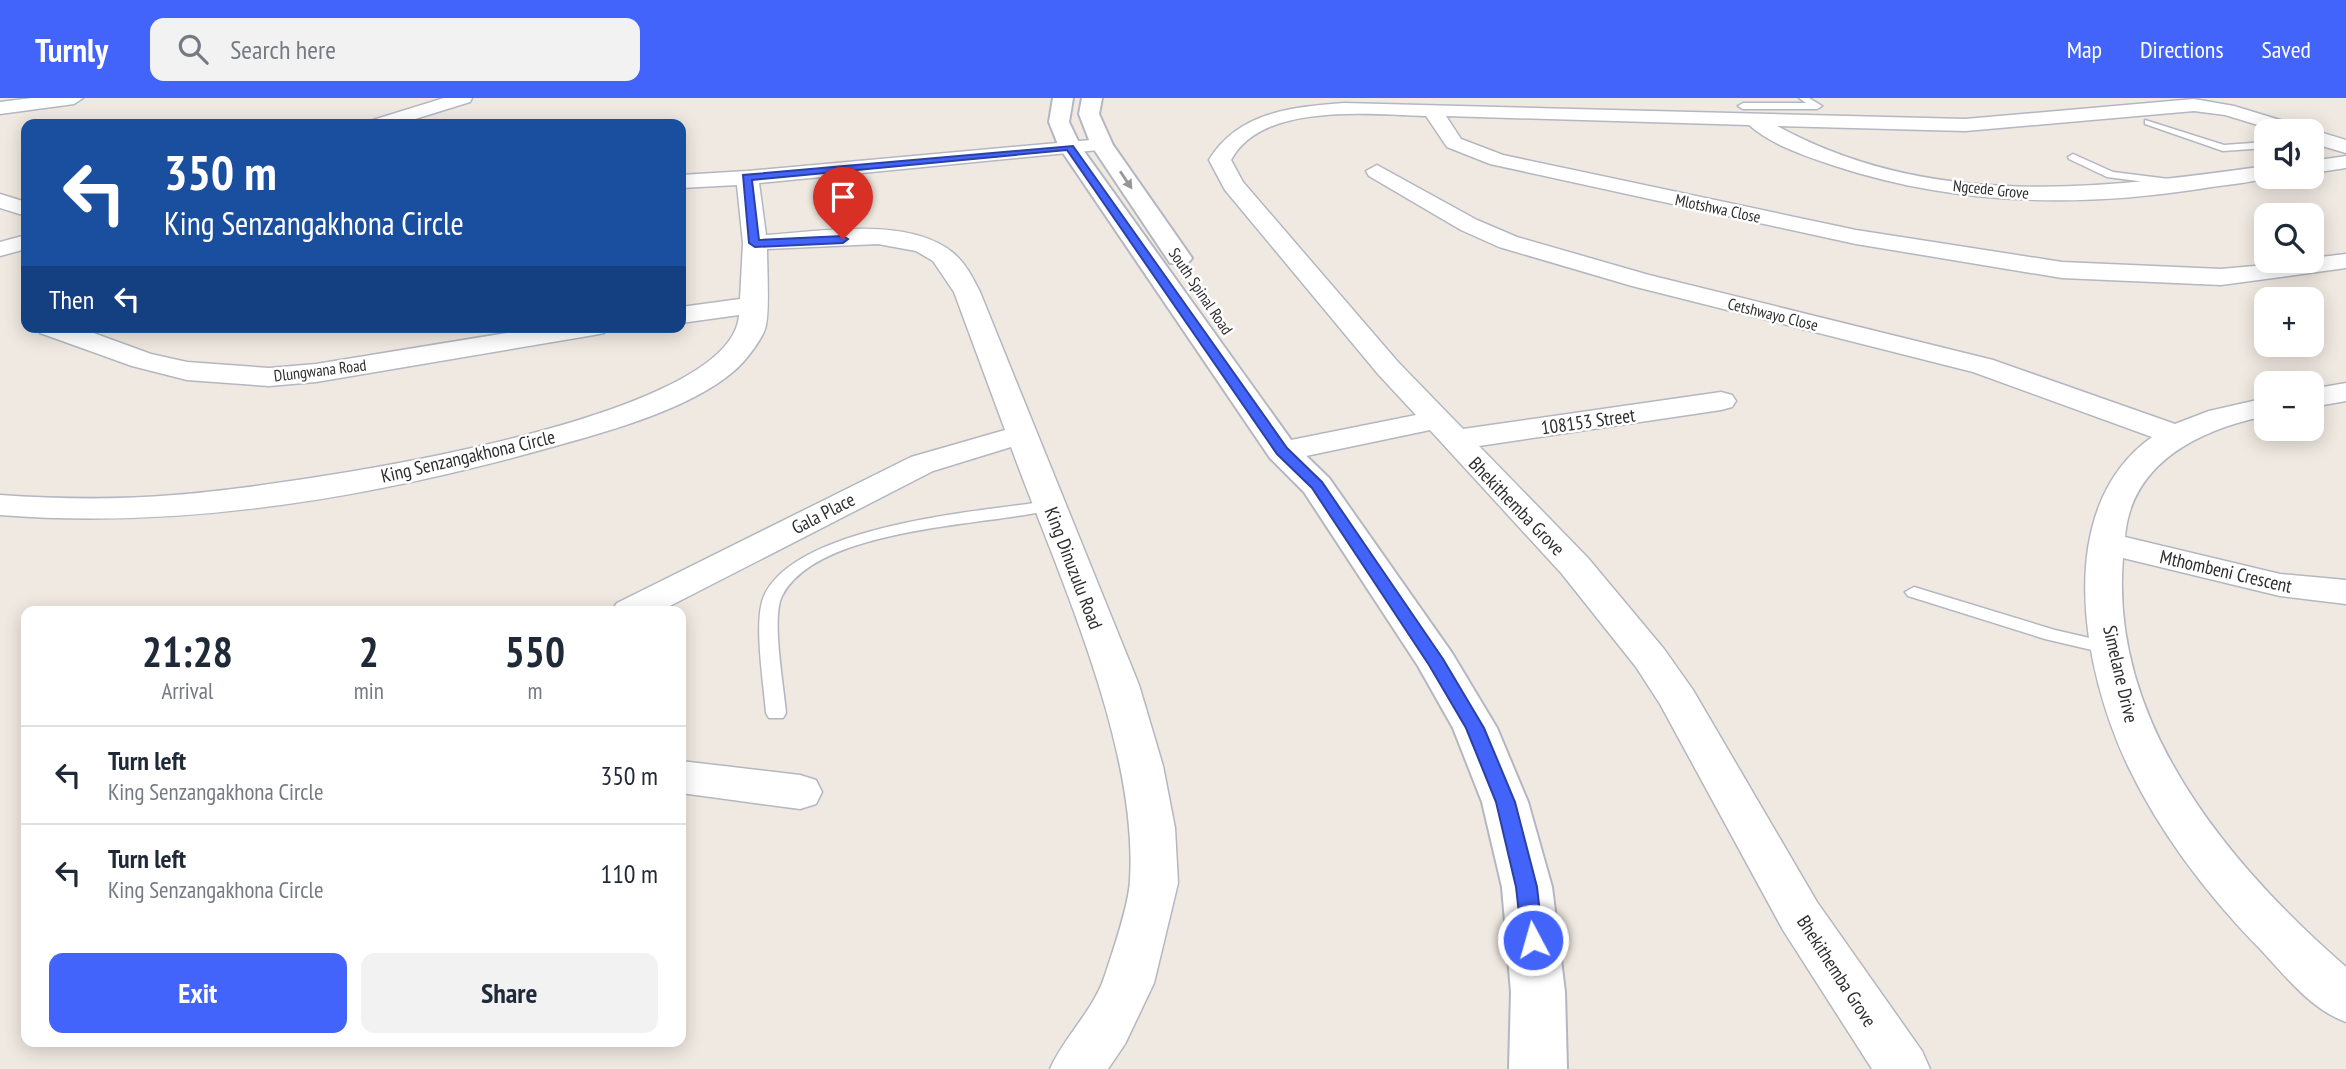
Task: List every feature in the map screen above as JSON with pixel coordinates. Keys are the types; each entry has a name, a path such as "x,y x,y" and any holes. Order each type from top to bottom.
{"street":[{"path":"0,108 74,98"},
{"path":"396,119 463,98"},
{"name":"South Spinal Road","path":"1063,98 1059,122 1070,148 1302,461"},
{"name":"South Spinal Road","path":"1092,98 1089,114 1102,145 1302,461 1437,663 1475,728 1506,802 1527,887 1538,992 1538,1069"},
{"path":"1432,108 1744,108 1993,124 2201,102 2258,119"},
{"name":"Bhekithemba Grove","path":"1432,108 1361,108 1297,114 1245,131 1224,148 1220,160 1233,185 1445,430 1575,566 1650,658 1678,700 1800,915 1903,1069"},
{"name":"Mlotshwa Close","path":"1432,108 1454,143 1497,160 1935,253 2062,270 2171,276 2253,274 2346,261"},
{"name":"Ngcede Grove","path":"1744,108 1798,145 1836,159 1922,181 2031,194 2097,193 2254,174"},
{"path":"2324,141 2346,147"},
{"path":"686,181 1102,145"},
{"path":"1836,159 1889,155"},
{"path":"2324,165 2346,162"},
{"name":"Cetshwayo Close","path":"1377,171 1459,220 1508,242 1640,282 1983,366 2178,436"},
{"name":"King Senzangakhona Circle","path":"0,505 69,510 202,503 302,490 525,446 643,408 705,379 736,358 749,340 755,243 747,177"},
{"path":"0,201 21,207"},
{"name":"King Dinuzulu Road","path":"755,243 890,239 920,244 941,254 954,267 967,292 1023,433 1119,685 1141,766 1152,828 1154,883 1128,983 1107,1027 1077,1069"},
{"path":"0,249 21,243"},
{"path":"686,314 752,305"},
{"name":"Dlungwana Road","path":"66,333 117,352 187,371 268,377 316,373 558,333"},
{"path":"2324,396 2346,392"},
{"name":"108153 Street","path":"1302,461 1445,430 1721,401"},
{"name":"Simelane Drive","path":"2254,410 2218,418 2178,436 2149,455 2124,485 2112,509 2102,586 2119,686 2138,744 2169,801 2216,867 2298,957 2346,999"},
{"name":"Gala Place","path":"640,606 922,464 1023,433"},
{"name":"Mthombeni Crescent","path":"2108,543 2280,585 2346,592"},
{"path":"686,778 800,792"}],"lane":[{"path":"1744,108 1817,106 1803,98"},
{"path":"2148,122 2223,148 2254,146"},
{"path":"2073,157 2111,175 2181,183"},
{"path":"776,713 771,604 783,580 799,565 846,543 877,535 1050,506"},
{"path":"1914,592 2053,635 2113,649"}],"route":[{"path":"843,239 755,243 747,177 1070,148 1282,451 1317,485 1437,663 1475,728 1506,802 1527,887 1533,940"}]}
